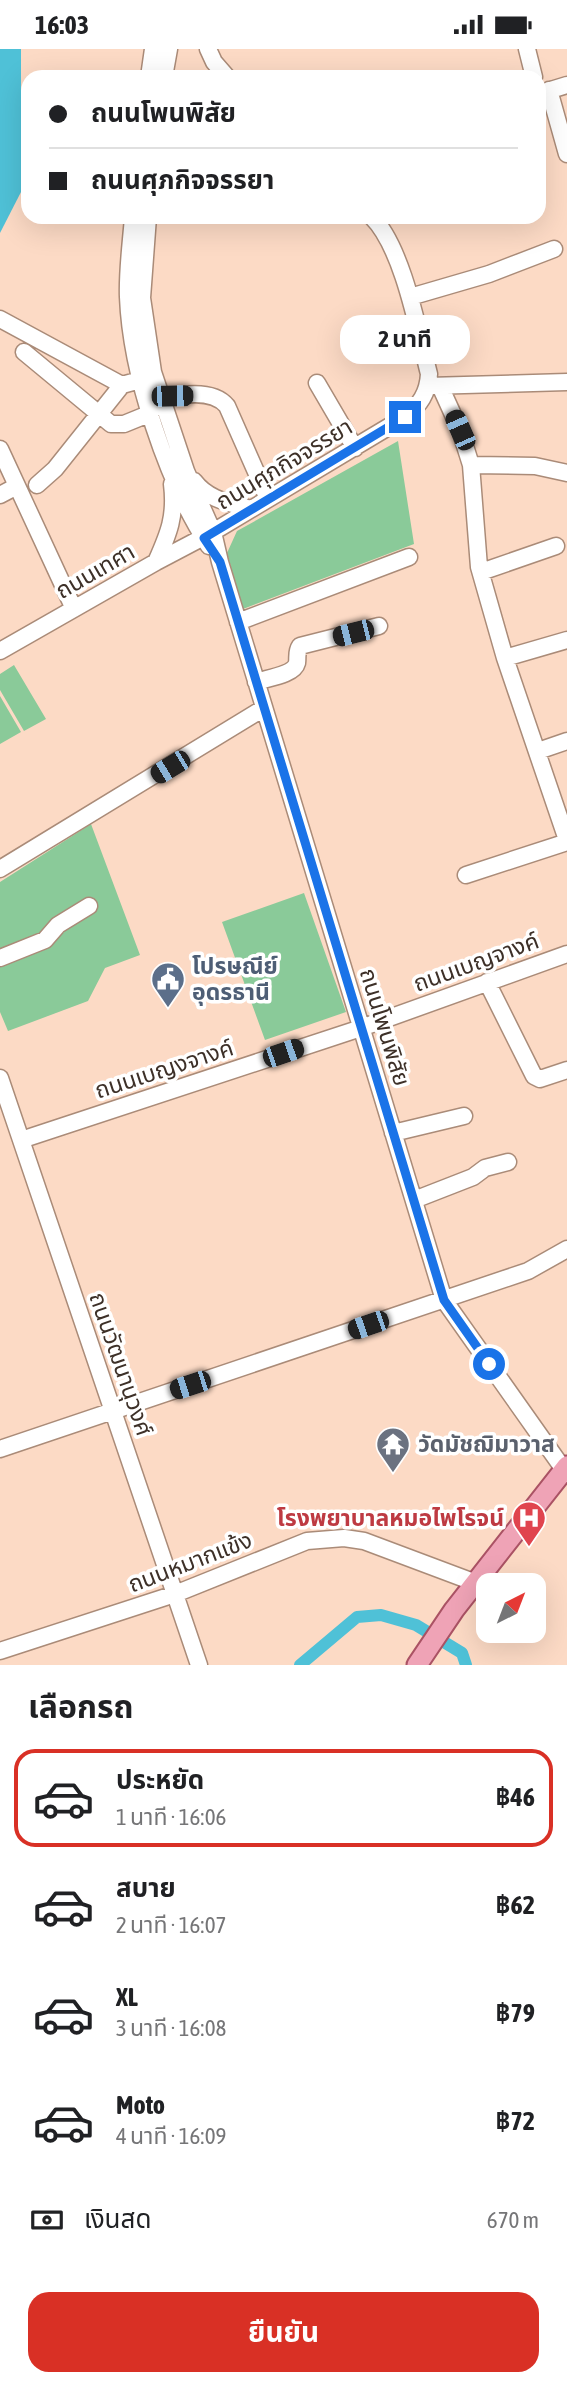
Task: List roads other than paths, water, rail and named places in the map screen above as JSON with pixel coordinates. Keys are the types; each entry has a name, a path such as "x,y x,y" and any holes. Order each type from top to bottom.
{"main road":[{"path":"484,1573 566,1471"},
{"path":"421,1658 476,1583"}],"street":[{"path":"150,70 153,49"},
{"path":"165,70 169,49"},
{"path":"208,49 221,70"},
{"path":"527,49 532,70"},
{"path":"546,91 567,85"},
{"path":"546,97 567,152"},
{"name":"ถนนโพนพิสัย","path":"133,224 128,297 140,380 151,413 220,562 444,1300 566,1471"},
{"name":"ถนนโพนพิสัย","path":"147,224 142,298 153,372 179,472"},
{"path":"381,224 410,296 429,374 460,430 471,465 475,534 481,572 505,658 567,841 466,875"},
{"path":"410,296 489,274 554,249"},
{"path":"0,319 122,385"},
{"path":"24,352 111,424 118,425 151,413"},
{"path":"37,485 55,469 122,385 140,380"},
{"path":"434,386 567,382"},
{"path":"317,383 355,448"},
{"name":"ถนนศุภกิจจรรยา","path":"208,535 355,448 416,408 434,386"},
{"path":"161,399 172,396 212,395 220,398 227,406 268,499"},
{"path":"0,449 5,491 74,609"},
{"path":"471,465 535,466 567,473"},
{"path":"179,472 202,492 223,502 251,509"},
{"path":"156,562 170,531 179,472"},
{"name":"ถนนเทศา","path":"0,651 208,535"},
{"path":"481,572 556,546"},
{"path":"238,622 409,557"},
{"path":"256,682 292,670 297,664 297,650 300,646 379,626"},
{"path":"505,658 567,640"},
{"path":"0,869 264,708"},
{"path":"538,751 567,741"},
{"path":"0,958 45,940 58,925 89,906"},
{"name":"ถนนเบญจางค์","path":"361,1028 567,954"},
{"path":"487,982 534,1076 540,1079 567,1070"},
{"name":"ถนนเบญงจางค์","path":"21,1140 361,1028"},
{"name":"ถนนวัฒนานุวงศ์","path":"0,1078 199,1665"},
{"path":"393,1133 464,1116"},
{"path":"414,1199 473,1177 485,1167 508,1162"},
{"path":"0,1449 528,1271 567,1249"},
{"name":"ถนนหมากแข้ง","path":"0,1651 175,1594 307,1541 324,1538 364,1541 476,1583"}],"water":[{"path":"0,49 21,49 21,192 0,233"}],"waterway":[{"path":"300,1665 357,1617 381,1615 416,1625 462,1653 466,1665"}],"place":[{"name":"โปรษณีย์ อุดรธานี","path":"168,1009"},
{"name":"วัดมัชฌิมาวาส","path":"393,1474"},
{"name":"โรงพยาบาลหมอไพโรจน์","path":"529,1548"}]}
